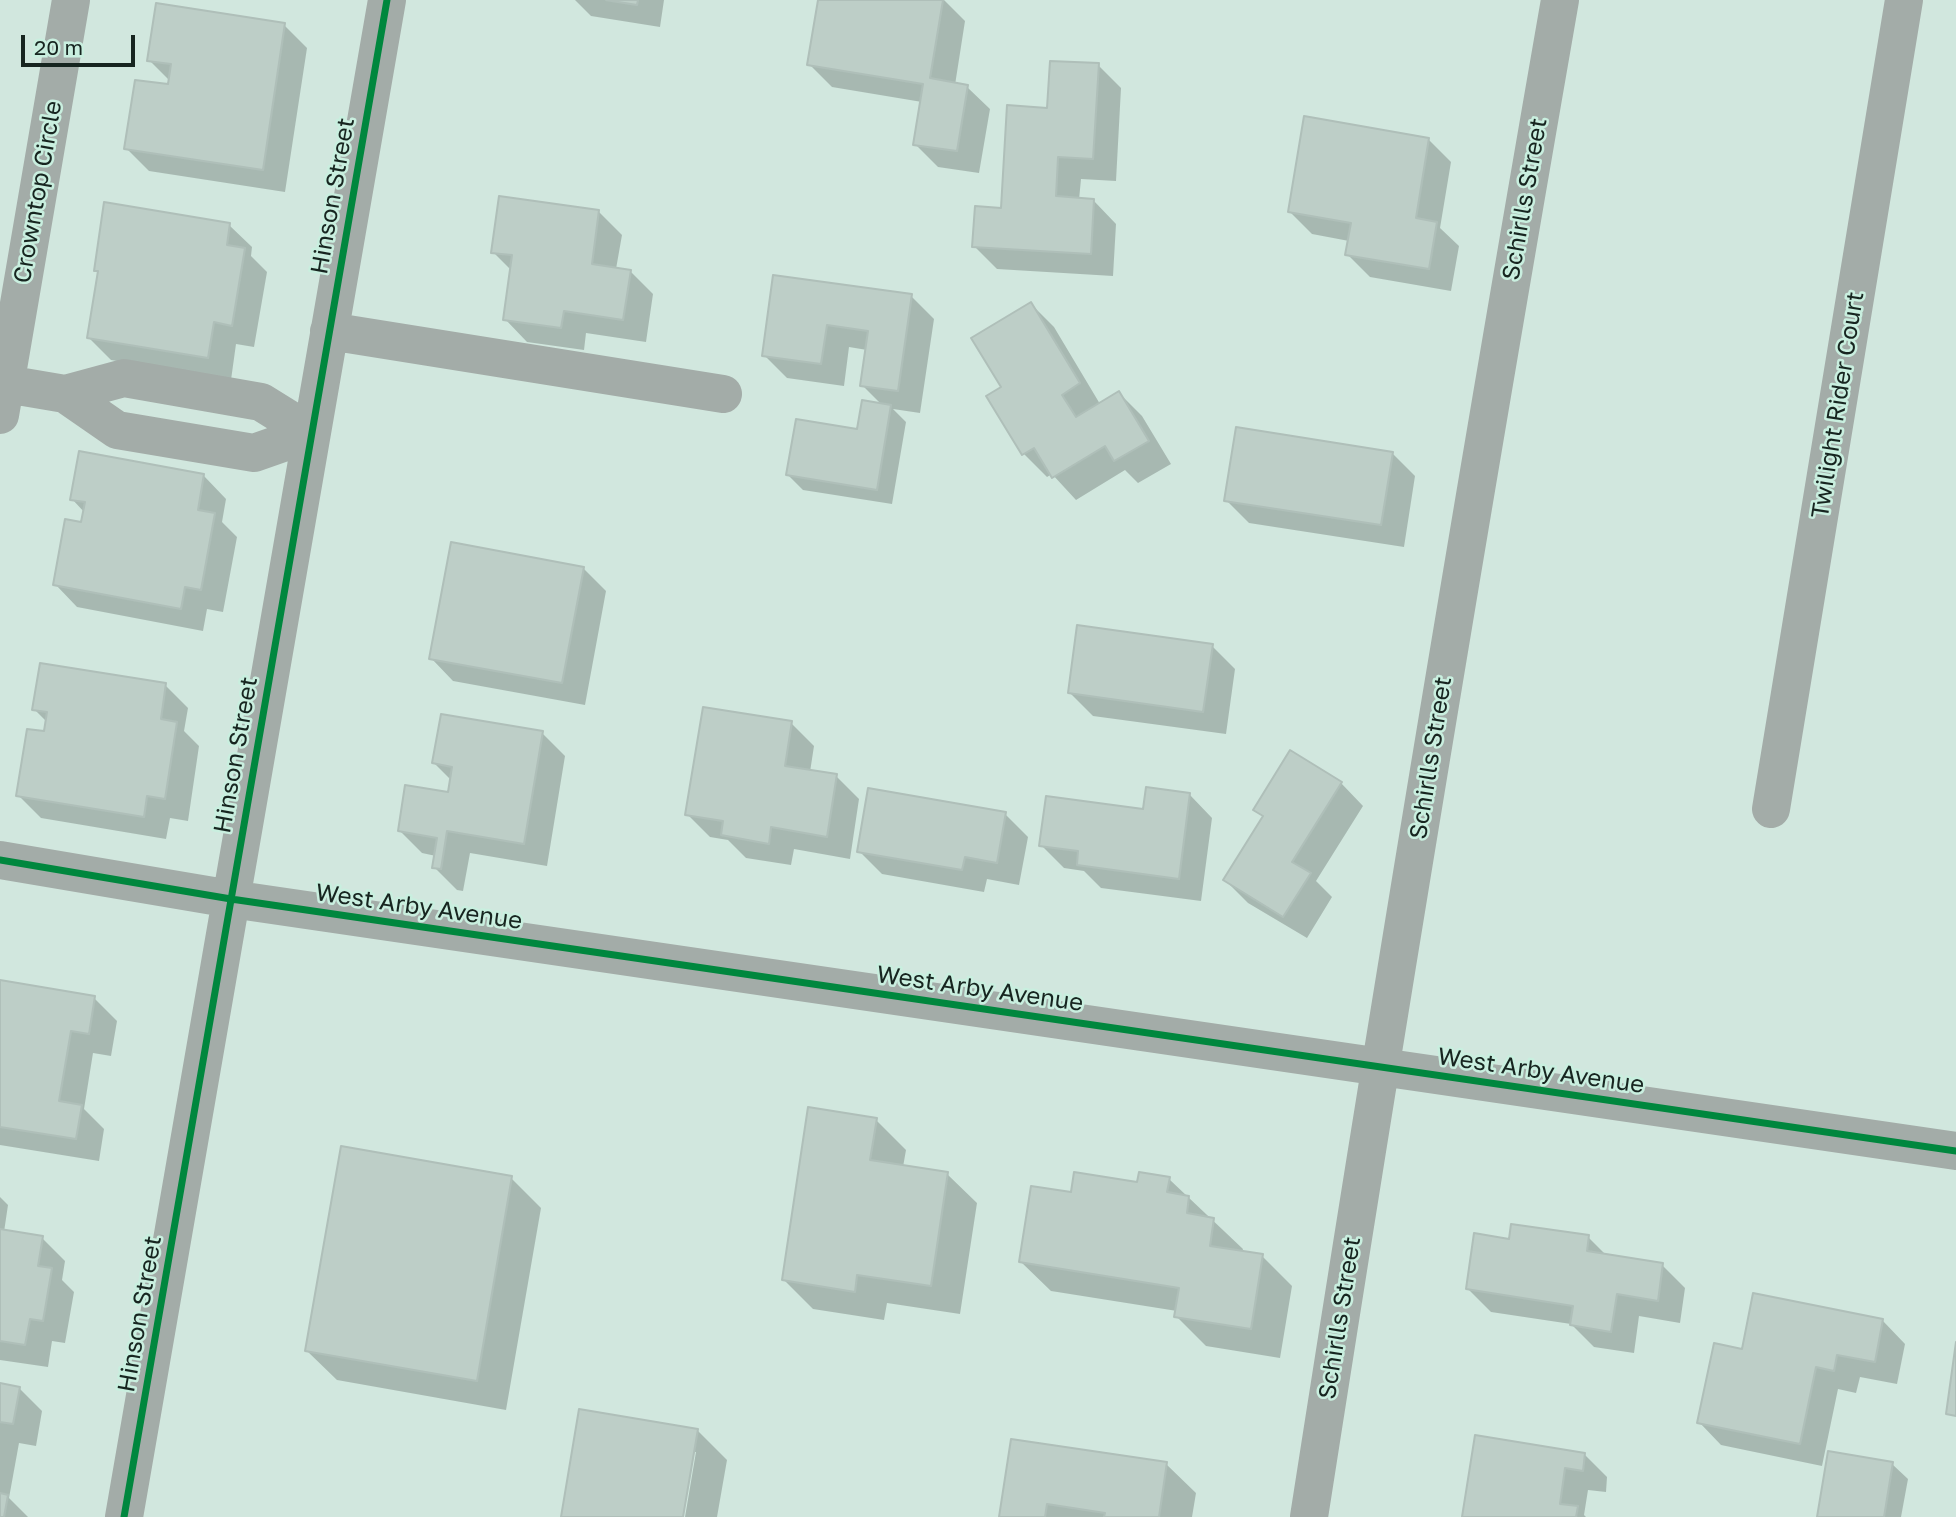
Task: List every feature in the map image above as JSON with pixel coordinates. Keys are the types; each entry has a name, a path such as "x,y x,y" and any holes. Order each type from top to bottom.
{"street":[{"name":"Crowntop Circle","path":"71,0 3,399 65,394 124,378 261,402 311,433"},
{"name":"Hinson Street","path":"124,1517 387,0"},
{"name":"Schirlls Street","path":"1310,1517 1379,1066 1560,0"},
{"name":"Twilight Rider Court","path":"1771,809 1904,0"},
{"path":"329,331 723,394"},
{"name":"Crowntop Circle","path":"65,394 117,430 254,453 311,433"},
{"name":"West Arby Avenue","path":"0,860 231,899 1956,1151"}],"building":[{"path":"606,0 638,0 637,5"},
{"path":"818,0 943,0 930,78 968,85 957,151 913,145 923,84 807,65"},
{"path":"156,3 285,23 263,170 124,149 135,80 168,84 171,64 147,61"},
{"path":"1050,61 1099,63 1093,159 1058,157 1056,196 1094,199 1091,254 972,247 975,206 1001,208 1007,105 1047,108"},
{"path":"1304,116 1429,138 1416,218 1437,222 1429,269 1345,255 1351,223 1288,212"},
{"path":"499,196 599,210 592,264 631,270 623,320 564,311 561,328 503,320 512,255 491,253"},
{"path":"104,202 230,223 227,245 245,248 232,326 214,322 208,358 87,338 98,271 94,271"},
{"path":"773,275 912,294 898,391 860,386 868,331 827,325 821,364 762,356"},
{"path":"1031,302 1080,383 1062,395 1076,417 1119,391 1149,441 1114,461 1105,446 1052,478 1034,448 1022,455 986,396 1001,387 971,338"},
{"path":"862,400 891,405 877,490 786,475 796,419 857,429"},
{"path":"1236,427 1393,452 1381,525 1224,501"},
{"path":"79,451 204,474 198,510 215,513 201,590 185,587 181,609 53,585 65,519 81,522 85,502 70,500"},
{"path":"451,542 584,567 562,683 429,659"},
{"path":"1077,625 1213,644 1203,712 1068,693"},
{"path":"40,663 166,683 161,719 177,722 165,799 147,796 144,817 16,796 27,729 44,731 47,712 32,710"},
{"path":"703,707 792,721 785,766 837,774 827,837 771,827 769,844 721,835 723,821 685,815"},
{"path":"441,714 543,731 524,844 447,831 441,869 432,868 437,838 398,831 405,785 448,792 452,767 432,763"},
{"path":"1290,750 1342,782 1292,862 1311,873 1283,917 1223,880 1263,816 1253,810"},
{"path":"1146,787 1190,793 1179,879 1077,865 1078,851 1039,846 1046,796 1143,809"},
{"path":"868,788 1006,812 997,863 965,857 962,870 857,852"},
{"path":"0,980 95,996 89,1034 71,1031 59,1101 82,1105 76,1139 0,1127"},
{"path":"808,1107 877,1118 870,1160 948,1172 931,1286 857,1275 855,1292 782,1280"},
{"path":"341,1146 512,1176 477,1381 305,1351"},
{"path":"1074,1172 1137,1182 1139,1172 1170,1177 1167,1192 1189,1196 1187,1213 1214,1218 1210,1246 1263,1254 1251,1329 1174,1317 1179,1288 1019,1262 1031,1186 1071,1192"},
{"path":"1511,1224 1589,1235 1587,1251 1663,1263 1658,1301 1617,1294 1611,1332 1570,1325 1573,1306 1466,1289 1474,1233 1509,1239"},
{"path":"0,1229 43,1236 38,1266 52,1268 43,1321 30,1319 25,1345 0,1341"},
{"path":"1753,1293 1883,1319 1875,1362 1837,1355 1834,1371 1816,1367 1800,1444 1697,1423 1714,1343 1742,1349"},
{"path":"1956,1342 1956,1416 1946,1414"},
{"path":"0,1383 20,1387 13,1424 0,1422"},
{"path":"579,1409 698,1429 683,1517 561,1517"},
{"path":"1475,1435 1585,1453 1583,1471 1565,1468 1560,1504 1578,1506 1576,1517 1462,1517"},
{"path":"1011,1439 1167,1462 1159,1517 1104,1517 1105,1513 1047,1504 1045,1517 999,1517"},
{"path":"1828,1451 1893,1462 1884,1517 1817,1517"},
{"path":"0,1493 8,1495 4,1517 0,1517"}],"cycle path":[{"path":"124,1517 387,0"},
{"path":"0,860 231,899 1956,1151"}]}
